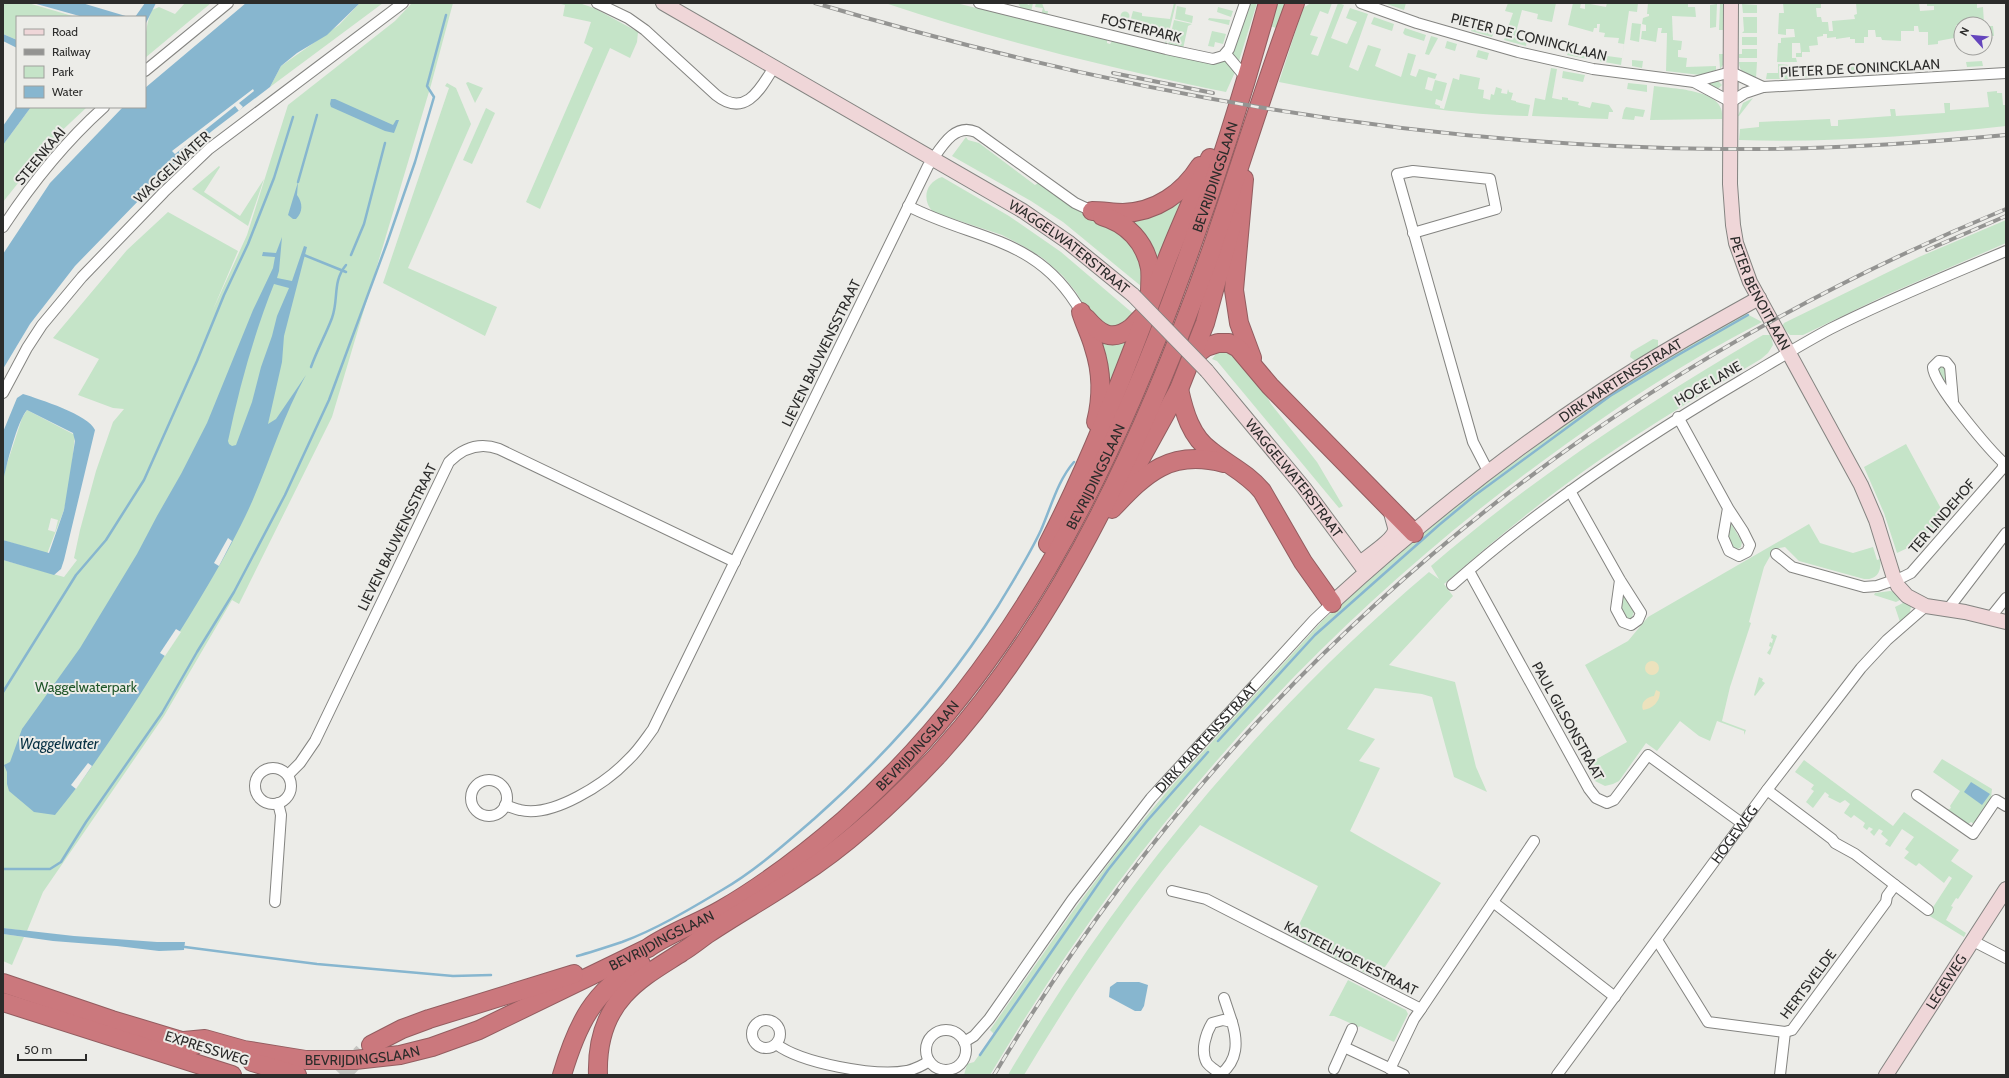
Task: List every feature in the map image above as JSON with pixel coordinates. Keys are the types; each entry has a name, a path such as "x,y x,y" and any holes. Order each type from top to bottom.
{"highway":[{"path":"989,660 997,633 1035,568 1077,483 1115,397 1149,308 1244,75 1267,3"},
{"path":"1067,572 1085,556 1179,389 1207,317 1244,179 1295,3"},
{"name":"BEVRIJDINGSLAAN","path":"709,933 804,874 847,841 888,805 938,755 982,701 1031,632 1067,572 1131,451 1174,348 1213,245 1272,66 1295,3"},
{"name":"BEVRIJDINGSLAAN","path":"184,1042 205,1039 276,1056 332,1062 378,1058 432,1047 480,1030 648,948 661,939 702,921 730,905 785,866 842,821 915,751 942,720 989,660 1020,615 1064,539 1110,450 1133,400 1192,245 1244,75"},
{"path":"1092,210 1124,213 1138,212 1153,208 1166,201 1190,180 1219,135"},
{"path":"1244,179 1234,290 1239,323 1256,368"},
{"path":"1081,312 1096,330 1115,335 1132,327 1149,308 1150,267 1141,244 1126,227 1092,210"},
{"path":"1077,483 1096,424 1100,400 1099,374 1095,349 1081,312"},
{"path":"1191,358 1206,347 1218,343 1229,343 1238,348 1270,386 1414,533"},
{"path":"1179,389 1185,412 1195,434 1202,444 1254,480 1262,491 1303,562 1332,603"},
{"path":"1112,509 1139,480 1168,464 1186,459 1204,460 1234,466"},
{"path":"562,1075 573,1041 583,1018 593,1003 607,987 622,975 650,958 709,933"},
{"path":"598,1075 598,1056 604,1028 623,996 642,978 709,933"},
{"path":"371,1045 408,1027 556,980 661,939"},
{"name":"EXPRESSWEG","path":"3,983 112,1020 298,1075"},
{"name":"EXPRESSWEG","path":"3,1002 232,1075"},
{"path":"198,1064 215,1075"}],"street":[{"path":"146,70 228,3"},
{"name":"WAGGELWATER","path":"3,393 27,348 42,325 82,277 164,192 209,149 403,3"},
{"path":"597,3 628,18 645,30 716,95 726,102 738,104 748,101 756,95 774,67"},
{"name":"WAGGELWATERSTRAAT","path":"663,3 933,158 1046,226 1086,255 1133,295 1207,371 1304,488 1363,567"},
{"name":"FOSTERPARK","path":"979,3 1210,58 1218,58 1226,54"},
{"path":"1244,75 1226,54 1232,42 1245,3"},
{"name":"PIETER DE CONINCKLAAN","path":"1361,3 1417,23 1524,54 1593,69 1694,82 1731,102 1745,93 1763,87 2006,73"},
{"name":"PETER BENOITLAAN","path":"1731,3 1730,184 1733,225 1742,261 1759,298 1861,485 1876,520 1895,580"},
{"name":"PIETER DE CONINCKLAAN","path":"1694,82 1731,72 1763,87"},
{"name":"STEENKAAI","path":"3,227 24,195 56,155 103,108"},
{"name":"LIEVEN BAUWENSSTRAAT","path":"505,805 520,810 534,810 560,804 597,785 628,760 653,729 928,166 955,132 966,128 971,129 1076,203 1092,210"},
{"path":"1413,233 1496,209 1490,179 1413,171 1397,174 1413,233 1473,442 1489,472"},
{"path":"908,206 926,215 1001,241 1017,249 1044,267 1055,277 1081,312"},
{"name":"HOGE LANE","path":"1452,585 1570,491 1678,417 1831,329 1886,303 2006,251"},
{"name":"DIRK MARTENSSTRAAT","path":"964,1042 974,1036 989,1020 1072,900 1151,798 1314,620 1332,603 1363,567 1414,533 1489,472 1600,392 1652,359 1759,298"},
{"path":"1953,401 1981,441 2005,464"},
{"path":"1678,417 1728,508"},
{"name":"LIEVEN BAUWENSSTRAAT","path":"288,775 300,763 315,741 449,462 464,450 481,446 499,449 735,562"},
{"name":"TER LINDEHOF","path":"1895,580 1911,573 2005,464"},
{"path":"1570,491 1620,580"},
{"path":"1363,567 1394,534 1395,527 1392,521 1391,510"},
{"path":"1948,609 2006,532"},
{"path":"1776,554 1792,567 1864,587 1872,587 1895,580 1907,596 1926,606 1948,609 2006,622"},
{"name":"PAUL GILSONSTRAAT","path":"1469,571 1589,789 1596,798 1607,803 1614,800 1648,755 1743,824"},
{"path":"1990,618 2006,598"},
{"name":"HOGEWEG","path":"1557,1075 1768,790 1868,660 1887,640 1926,606"},
{"path":"273,767 279,768 288,775 292,787 286,798 278,803 267,803 257,796 254,783 261,771 273,767"},
{"path":"1768,790 1832,839 1835,843 1855,854 1928,910"},
{"path":"1916,795 1973,834 1996,800 2006,806"},
{"path":"275,902 281,815 278,803"},
{"name":"KASTEELHOEVESTRAAT","path":"1172,891 1206,899 1421,1009 1534,841"},
{"name":"HERTSVELDE","path":"1657,940 1708,1022 1785,1032 1792,1030 1886,902 1887,896 1895,885"},
{"name":"LEGEWEG","path":"1886,1075 2006,889"},
{"path":"1493,902 1615,997"},
{"path":"1973,941 2006,958"},
{"path":"1224,998 1232,1022 1237,1041 1235,1056 1226,1070 1221,1074 1207,1063 1204,1055 1205,1034 1212,1023 1223,1020 1232,1022"},
{"path":"1390,1069 1414,1019 1421,1009"},
{"path":"1334,1068 1352,1029"},
{"path":"943,1030 952,1031 959,1035 964,1042 966,1050 964,1058 955,1068 941,1070 929,1062 926,1054 926,1046 930,1038 943,1030"},
{"path":"1780,1075 1785,1032"},
{"path":"776,1044 795,1054 819,1062 883,1073 908,1071 929,1062"},
{"path":"1344,1047 1404,1075"}],"green space":[{"path":"3,3 28,3 73,16 16,16 16,40 3,34"},
{"path":"185,3 211,3 146,57 146,34 152,10 159,7 175,14"},
{"path":"360,3 383,3 270,87 281,66 339,25"},
{"name":"Waggelwaterpark","path":"412,3 453,3 431,85 332,417 239,604 232,600 164,716 43,892 27,931 3,928 3,560 64,577 77,560 74,558 96,471 113,422 124,409 113,408 78,395 99,359 53,338 127,250 168,212 238,251 212,312 247,235 288,105 395,21"},
{"path":"557,3 579,3 594,8 638,32 637,42 630,58 610,48 540,209 526,202 593,48 584,43 591,22 563,16 565,5"},
{"path":"885,3 956,3 1107,40 1107,43 1110,44 1112,41 1225,60 1236,70 1226,92 1125,70 1044,50 964,28"},
{"path":"1018,3 1027,3 1028,5 1033,3 1031,12 1022,10"},
{"path":"1036,3 1042,3 1045,11 1048,11 1047,17 1041,15 1043,8 1035,7"},
{"path":"1174,3 1176,3 1166,45 1167,32 1158,29 1158,27 1130,22 1133,11 1142,13 1142,16 1170,19"},
{"path":"1249,3 1257,3 1238,64 1232,53"},
{"path":"1273,3 1289,3 1276,28 1267,25"},
{"path":"1311,3 1332,3 1328,14 1320,11 1310,35 1318,37 1311,54 1318,56 1338,3 1344,5 1331,38 1347,44 1357,22 1346,18 1350,8 1368,14 1349,67 1358,71 1368,45 1381,49 1375,66 1401,77 1408,53 1416,55 1410,75 1416,77 1419,69 1437,74 1435,79 1428,77 1425,89 1432,91 1435,80 1447,83 1442,101 1436,99 1435,104 1440,106 1440,108 1444,109 1453,78 1459,80 1460,74 1480,78 1478,89 1484,90 1483,98 1490,100 1491,94 1494,95 1496,87 1502,89 1501,93 1507,94 1508,89 1509,92 1513,93 1511,100 1530,105 1528,116 1466,113 1403,105 1279,82 1303,8"},
{"path":"1384,3 1406,3 1404,10"},
{"path":"1508,3 1556,3 1552,22 1537,19 1538,14 1522,10 1515,36 1506,33 1513,13 1505,11"},
{"path":"1573,3 1581,3 1580,8 1585,9 1585,3 1606,7 1607,3 1638,3 1637,12 1629,11 1621,65 1599,61 1600,55 1622,58 1624,44 1618,43 1619,38 1604,37 1605,33 1599,32 1600,24 1597,24 1597,28 1594,28 1593,32 1568,25"},
{"path":"1648,3 1688,3 1688,7 1695,7 1696,17 1672,16 1673,40 1682,41 1681,50 1678,50 1678,57 1687,58 1686,67 1716,66 1716,70 1700,75 1666,71 1667,33 1661,33 1662,28 1658,28 1656,42 1641,39 1642,31 1646,31 1646,25 1642,24 1643,18 1649,16 1649,14 1647,14"},
{"path":"1720,3 1723,3 1723,30 1719,30"},
{"path":"1783,3 1821,3 1821,8 1816,8 1817,17 1821,17 1822,22 1828,22 1829,31 1833,31 1832,21 1855,19 1854,15 1857,14 1856,3 1919,3 1920,11 1934,10 1934,6 1927,6 1927,3 1977,3 1977,8 1983,7 1984,16 1953,16 1953,38 1938,41 1938,44 1928,45 1928,32 1919,32 1918,26 1914,26 1914,31 1901,31 1901,41 1882,40 1881,37 1876,37 1875,30 1868,30 1868,37 1864,37 1864,43 1855,43 1855,39 1850,39 1850,37 1836,39 1836,37 1827,38 1827,34 1823,34 1823,36 1817,37 1818,45 1809,46 1810,52 1802,52 1802,57 1796,57 1796,53 1801,53 1800,43 1792,43 1792,58 1796,58 1797,62 1777,62 1778,43 1781,43 1781,38 1795,37 1794,29 1786,29 1786,35 1778,34 1779,13 1784,13"},
{"path":"1717,4 1716,27 1710,28 1710,5"},
{"path":"1742,4 1757,5 1757,13 1743,13"},
{"path":"1177,6 1186,8 1185,14 1193,16 1192,23 1175,19"},
{"path":"1218,7 1233,11 1231,17 1217,12"},
{"path":"1125,11 1130,16 1125,21 1120,16"},
{"path":"1374,17 1394,24 1392,31 1371,24"},
{"path":"1743,17 1757,17 1757,33 1742,33 1744,31"},
{"path":"1209,18 1230,20 1229,25 1208,20"},
{"path":"1174,20 1192,24 1188,26 1183,49 1168,45 1172,31 1180,32 1172,29"},
{"path":"1632,23 1641,24 1639,42 1630,40"},
{"path":"1473,26 1492,30 1491,31 1494,32 1492,37 1471,31"},
{"path":"1405,28 1426,35 1424,41 1405,35 1403,33"},
{"path":"1212,31 1226,34 1223,44 1215,42 1214,47 1208,46"},
{"path":"1506,35 1527,41 1526,46 1504,40"},
{"path":"1431,36 1438,38 1429,55 1425,54"},
{"path":"1742,37 1757,37 1757,45 1742,45"},
{"path":"1447,41 1457,44 1455,51 1445,48"},
{"path":"1742,49 1757,49 1757,58 1739,58 1739,54 1742,54"},
{"path":"1478,50 1489,53 1487,60 1476,57"},
{"path":"1568,50 1589,54 1588,59 1567,55"},
{"path":"1719,54 1726,54 1725,62 1720,69"},
{"path":"1632,60 1643,61 1642,68 1632,66"},
{"path":"1982,61 1983,66 1967,67 1966,62"},
{"path":"1739,62 1757,62 1756,79 1747,75 1740,69"},
{"path":"1778,64 1790,65 1790,72 1787,72 1788,79 1766,79 1767,73 1778,73"},
{"path":"1853,66 1858,71 1853,76 1848,71"},
{"path":"1551,68 1557,69 1552,98 1562,100 1562,97 1568,98 1568,100 1579,102 1578,105 1590,108 1592,102 1609,105 1613,112 1609,112 1608,119 1532,116 1535,98 1545,100"},
{"path":"1820,70 1821,76 1802,78 1801,71"},
{"path":"1563,71 1585,75 1583,82 1562,78"},
{"path":"1718,81 1722,85 1718,89 1700,83"},
{"path":"468,82 483,88 475,103 466,83"},
{"path":"447,83 456,88 471,124 408,268 497,307 485,336 383,283 449,88 445,86"},
{"path":"1628,83 1647,85 1647,92 1627,89"},
{"path":"1654,86 1697,92 1708,96 1716,102 1721,109 1722,119 1650,120"},
{"path":"1997,91 1997,93 2002,93 2003,105 2006,105 2006,126 1940,133 1839,140 1739,140 1740,129 1759,127 1759,122 1830,119 1831,126 1838,126 1838,120 1891,116 1890,109 1895,109 1896,116 1945,113 1944,103 1950,103 1950,110 1989,107 1987,92"},
{"path":"1753,98 1739,116 1738,116 1743,103"},
{"path":"1626,107 1645,110 1643,117 1635,116 1634,120 1622,119"},
{"path":"30,108 86,108 53,139 3,202 3,145"},
{"path":"486,108 495,113 472,164 463,160"},
{"path":"966,137 968,140 979,143 1035,185 1038,183 1069,205 1099,219 1138,247 1147,291 1063,222 1031,201 952,156"},
{"path":"219,166 220,167 204,192 240,216 264,179 248,226 192,189"},
{"path":"942,177 1009,216 1061,252 1136,316 1116,331 1093,321 1076,292 1063,276 1044,259 1002,235 933,212 927,202 927,192 932,183"},
{"path":"1191,184 1160,265 1122,218"},
{"path":"2006,220 2006,243 1886,295 1803,335 1790,335 1782,327 1784,323 1919,257"},
{"path":"1745,313 1762,322 1676,370 1620,406 1540,463 1458,527 1379,594 1305,666 1234,741 1167,820 1104,902 1045,987 990,1075 964,1075 967,1064 974,1062 994,1034 990,1030 1073,911 1124,843 1169,789 1323,620 1455,506 1595,403 1663,360"},
{"path":"1133,331 1108,403 1095,335"},
{"path":"1763,335 1771,335 1773,345 1768,353 1761,359 1660,420 1581,473 1521,519 1444,584 1453,596 1389,665 1455,682 1476,767 1487,792 1454,777 1432,697 1422,694 1375,688 1347,729 1375,739 1359,761 1380,768 1350,831 1441,883 1377,979 1293,937 1318,886 1200,825 1152,884 1107,946 1064,1010 1024,1075 1008,1075 1051,1005 1097,937 1146,870 1197,806 1251,744 1308,684 1367,626 1429,572 1439,579 1431,566 1510,502 1592,443 1634,415"},
{"path":"1653,339 1658,340 1658,348 1637,362 1630,357 1631,352"},
{"path":"1228,349 1261,385 1271,404 1317,462 1343,506 1339,508 1217,361 1212,359 1219,350"},
{"path":"1942,366 1945,368 1946,383 1938,372 1938,367"},
{"path":"27,410 75,435 70,483 64,510 47,554 3,540 3,483 5,470 22,418","holes":["51,518 58,520 55,532 48,530"]},
{"path":"1906,444 1945,516 1918,543 1897,553 1884,513 1864,467"},
{"path":"1730,522 1742,542 1741,547 1738,549 1734,548 1730,542 1728,534"},
{"path":"1809,524 1820,543 1853,553 1873,547 1877,560 1880,559 1878,574 1872,578 1864,579 1799,561 1785,547 1774,549 1764,567 1749,622 1751,623 1730,687 1722,721 1746,730 1744,735 1744,731 1717,721 1710,741 1699,736 1680,721 1657,751 1646,743 1619,781 1605,786 1595,781 1586,765 1627,742 1585,665 1628,641 1648,617"},
{"path":"1890,591 1895,592 1902,599 1896,602 1874,595 1875,593"},
{"path":"1623,593 1634,612 1631,619 1626,618 1620,607"},
{"path":"1905,602 1911,607 1910,612 1900,622 1895,607"},
{"path":"1772,634 1777,636 1770,655 1767,653 1771,647 1769,646 1773,639 1771,638"},
{"path":"1759,677 1763,679 1762,681 1765,683 1755,696 1754,695"},
{"path":"1942,759 1992,789 1991,798 1974,824 1971,822 1967,825 1946,811 1951,808 1950,806 1960,791 1933,772"},
{"path":"1804,760 1893,826 1904,812 1959,850 1951,861 1973,876 1958,899 1956,898 1951,906 1953,907 1946,920 1966,933 1964,937 1928,915 1952,878 1949,876 1944,883 1919,863 1916,866 1904,858 1909,852 1905,849 1914,837 1902,829 1890,847 1885,844 1888,840 1881,834 1883,831 1879,829 1874,836 1870,832 1873,829 1869,827 1867,830 1863,827 1865,823 1854,815 1851,818 1844,813 1850,804 1845,800 1840,803 1828,797 1829,795 1825,792 1813,808 1806,802 1814,791 1811,789 1814,785 1795,772"},
{"path":"3,934 24,937 12,965 3,961"},
{"path":"1348,980 1406,1010 1408,1014 1394,1042 1360,1026 1359,1027 1334,1016 1329,1016"}],"sand":[{"path":"1649,661 1655,661 1659,665 1659,671 1655,675 1649,675 1645,671 1645,665"},
{"path":"1656,690 1660,692 1659,699 1652,707 1643,710 1643,702 1649,697 1654,696"}],"water":[{"path":"33,3 82,3 126,16 79,16"},
{"path":"145,3 156,3 146,23 146,16 136,16"},
{"path":"246,3 360,3 327,35 297,53 281,66 270,87 212,131 177,161 75,266 30,324 3,369 3,254 50,183 122,108 146,108 146,87"},
{"path":"3,34 16,40 16,48 3,41"},
{"path":"331,99 335,99 393,125 396,120 399,120 394,133 385,131 331,107"},
{"path":"16,107 30,108 3,145 3,126"},
{"path":"298,182 297,195 301,204 301,210 296,219 293,219 288,215"},
{"name":"Waggelwater","path":"282,237 277,278 292,281 304,246 307,247 284,336 282,362 268,424 276,419 306,375 296,393 258,488 241,525 200,599 132,708 95,763 55,815 34,812 9,791 7,784 7,772 4,765 10,762 22,729 80,648 137,554 181,474 207,423 253,310 273,268 275,257 262,256 263,252 276,253","holes":["274,284 289,288 277,316 252,402 236,445 232,446 228,441 237,401 267,303"]},
{"path":"23,394 74,413 91,424 95,430 64,560 61,569 54,575 3,560 3,540 49,553 64,510 75,441 73,433 27,410 23,415 16,433 3,483 3,432 17,398"},
{"path":"1971,782 1990,794 1982,805 1964,792"},
{"path":"3,928 74,936 157,942 185,942 184,950 159,951 53,941 3,934"},
{"path":"1117,982 1139,982 1148,985 1144,1006 1141,1011 1135,1011 1109,997 1110,987"}],"pier":[{"path":"253,89 254,91 239,103 243,107 239,111 235,106 175,154 172,151"},
{"path":"228,538 232,541 219,566 214,563"},
{"path":"176,629 181,632 165,656 160,653"},
{"path":"88,763 92,766 76,789 71,785"}],"waterway":[{"path":"3,869 50,869 61,862 86,822 162,713 234,592 285,495 329,400 415,162 434,97 427,86 446,15"},
{"path":"298,182 317,115"},
{"path":"3,692 76,575 106,540 144,480 197,361 224,295 248,244 274,178 293,117"},
{"path":"351,255 364,224 385,143"},
{"path":"304,255 346,272"},
{"path":"311,367 332,318 337,284 346,265"},
{"path":"1218,741 1315,635 1439,525 1474,496 1610,396 1748,315"},
{"path":"577,956 635,937 686,911 734,883 770,857 814,819 866,770 937,692 979,636 1021,568 1041,530 1059,485 1068,469 1074,462"},
{"path":"980,1055 1108,870 1147,821 1208,752"},
{"path":"185,947 317,964 453,976 491,975"}],"tunnel":[{"path":"341,1075 363,1052"}],"railway":[{"path":"815,3 925,34 1037,62 1150,87 1263,108 1377,125 1492,138 1607,146 1758,149 1864,146 2006,135"},
{"path":"1113,73 1213,93"},
{"path":"994,1075 1089,930 1193,795 1306,671 1428,558 1559,455 1699,363 1848,281 2006,209"},
{"path":"1927,250 2006,216"}]}
